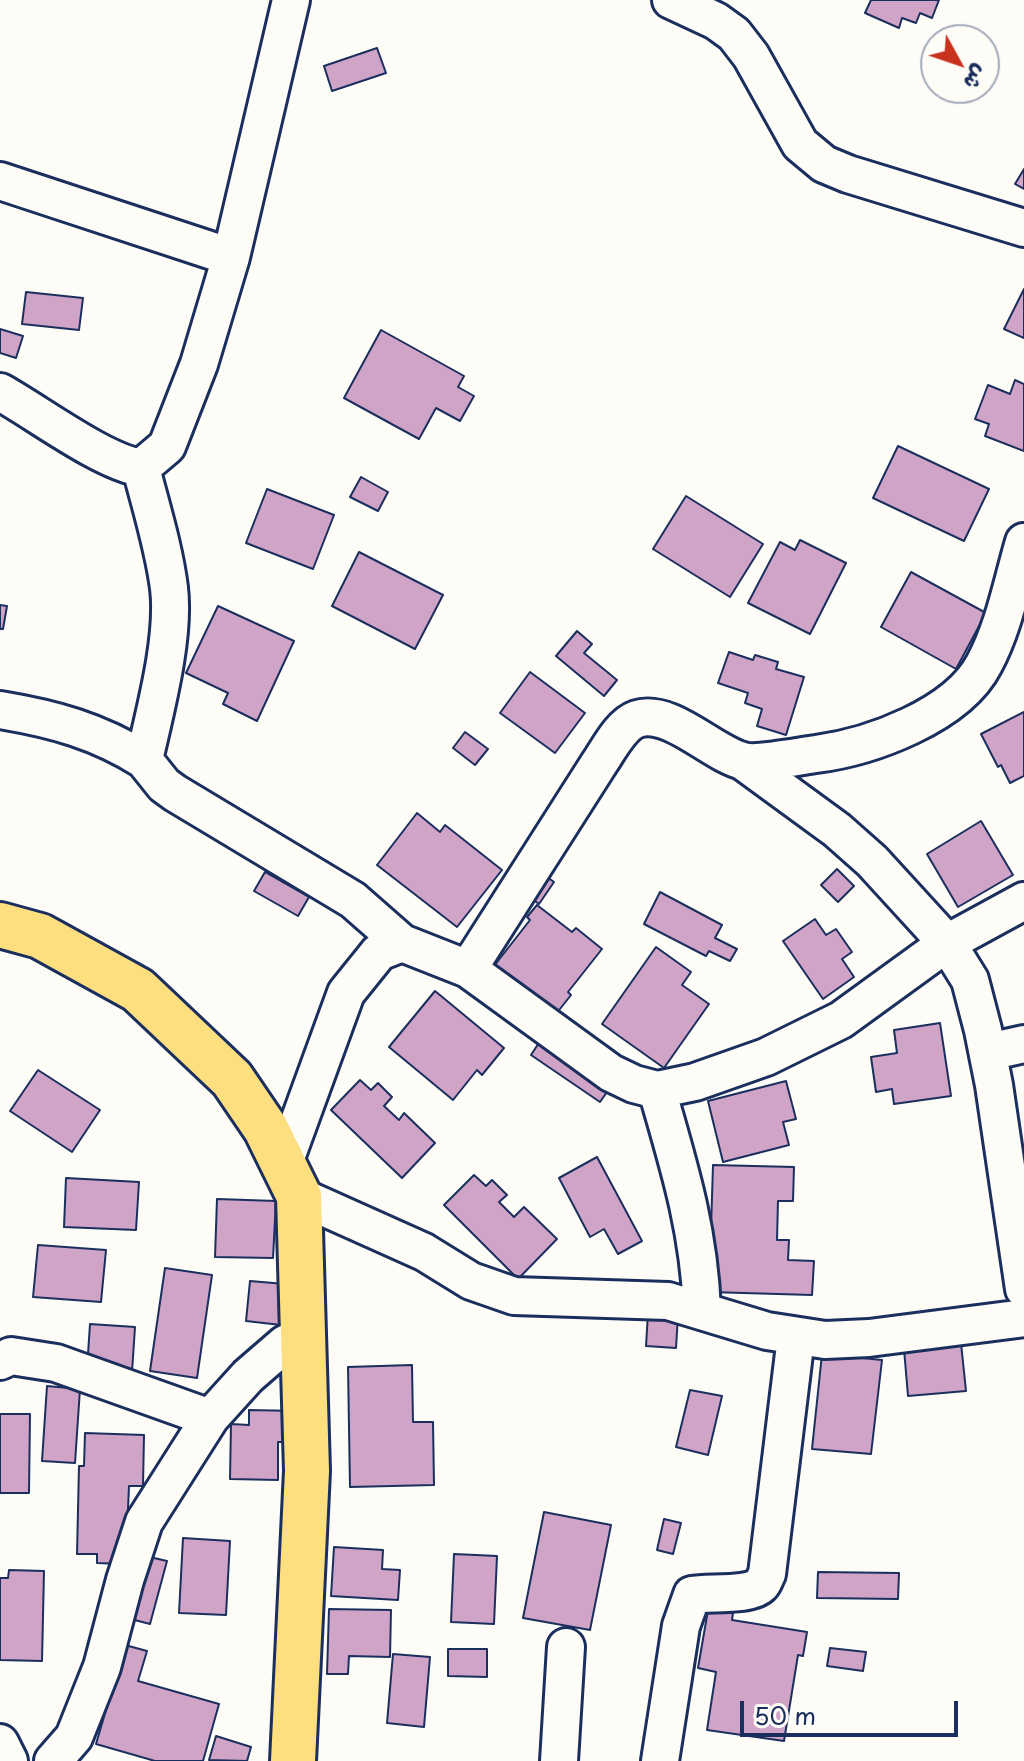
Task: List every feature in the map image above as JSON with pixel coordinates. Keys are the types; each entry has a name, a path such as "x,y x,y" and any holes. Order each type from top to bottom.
{"main road":[{"path":"0,925 40,936 138,990 232,1079 266,1129 292,1180 307,1471 293,1761"}],"street":[{"path":"0,392 127,466 141,468 167,446 199,364 231,257 291,0"},
{"path":"671,0 716,21 734,34 751,56 800,144 824,164 1024,228"},
{"path":"0,181 231,257"},
{"path":"141,468 169,589 166,642 144,760"},
{"path":"744,762 832,752 863,744 930,716 960,694 983,668 995,639 1024,542"},
{"path":"0,710 96,733 144,760 164,785 253,842 288,859 353,900 402,943 468,969 611,1073 657,1090 695,1082 766,1057 841,1020 947,943 1024,901"},
{"path":"468,969 598,765 621,732 636,719 653,718 672,723 744,762 837,830 909,900 947,943 970,980 988,1052 1024,1289"},
{"path":"402,943 379,952 346,993 292,1180 471,1281 514,1296 668,1301 767,1331 825,1340 869,1338 1024,1318"},
{"path":"988,1052 1024,1044"},
{"path":"657,1090 689,1199 696,1236 702,1310"},
{"path":"53,1761 74,1737 102,1667 144,1522 210,1418 257,1368 285,1344 302,1336"},
{"path":"660,1761 681,1626 692,1595 749,1591 761,1586 767,1574 796,1337"},
{"path":"0,1361 11,1356 56,1363 210,1418"},
{"path":"559,1761 566,1647"},
{"path":"0,1743 9,1761"}],"building":[{"path":"871,0 939,0 932,18 920,13 916,23 902,18 899,28 865,13"},
{"path":"377,48 386,73 332,91 324,66"},
{"path":"1024,169 1024,189 1015,184"},
{"path":"1024,289 1024,338 1004,329"},
{"path":"26,292 83,298 79,330 22,324"},
{"path":"0,329 23,336 16,358 0,353"},
{"path":"381,330 464,376 458,387 474,396 460,421 436,408 419,439 344,398"},
{"path":"1015,380 1024,384 1024,451 985,436 989,424 975,419 988,385 1010,394"},
{"path":"898,446 989,489 964,541 873,498"},
{"path":"361,477 388,492 378,511 350,497"},
{"path":"267,489 334,515 313,569 246,543"},
{"path":"686,496 763,544 730,597 653,549"},
{"path":"800,540 846,563 810,634 748,603 780,542 795,550"},
{"path":"359,552 443,595 415,649 332,606"},
{"path":"911,572 986,613 956,669 881,627"},
{"path":"0,605 7,606 3,629 0,629"},
{"path":"218,606 294,641 257,721 223,704 228,693 186,673"},
{"path":"577,631 592,644 584,653 617,680 604,696 556,656"},
{"path":"729,652 753,660 755,655 778,662 776,669 804,677 786,735 757,726 762,709 745,703 748,693 718,683"},
{"path":"530,672 585,713 555,753 500,713"},
{"path":"1024,712 1024,776 1010,783 981,734"},
{"path":"465,732 488,749 475,765 453,748"},
{"path":"417,813 440,832 445,825 502,870 457,927 377,865"},
{"path":"981,821 1013,875 958,907 927,854"},
{"path":"536,869 554,882 539,904 521,891"},
{"path":"837,869 854,886 838,902 821,885"},
{"path":"265,872 309,897 298,916 254,891"},
{"path":"660,892 722,925 715,938 737,949 730,961 709,951 706,956 644,924"},
{"path":"537,905 572,932 576,928 602,949 568,992 571,995 556,1014 494,966 530,920 527,917"},
{"path":"815,919 826,935 836,929 852,952 842,959 854,977 823,999 783,941"},
{"path":"656,947 691,972 682,985 709,1004 664,1068 602,1024"},
{"path":"435,991 504,1048 482,1075 477,1070 453,1100 389,1047"},
{"path":"940,1023 951,1096 894,1104 892,1089 876,1092 871,1057 897,1053 894,1030"},
{"path":"544,1035 614,1082 600,1102 531,1055"},
{"path":"38,1070 100,1110 72,1152 10,1111"},
{"path":"360,1080 371,1090 378,1083 392,1097 384,1106 399,1120 404,1113 435,1143 402,1178 331,1110"},
{"path":"786,1081 796,1119 783,1122 789,1145 723,1162 708,1101"},
{"path":"597,1157 642,1241 618,1254 604,1229 590,1237 559,1178"},
{"path":"713,1165 794,1167 793,1201 778,1201 777,1240 789,1240 788,1260 814,1261 812,1295 709,1292"},
{"path":"474,1175 486,1186 492,1180 507,1195 499,1202 514,1217 524,1207 557,1239 518,1279 444,1205"},
{"path":"66,1178 139,1182 136,1230 64,1227"},
{"path":"217,1199 276,1201 273,1258 215,1257"},
{"path":"38,1245 106,1250 101,1302 33,1297"},
{"path":"165,1268 212,1275 197,1378 150,1371"},
{"path":"250,1281 285,1284 281,1325 246,1321"},
{"path":"648,1313 678,1315 676,1348 646,1346"},
{"path":"90,1324 135,1327 132,1372 87,1369"},
{"path":"961,1343 966,1391 908,1396 904,1349"},
{"path":"822,1354 882,1360 871,1454 812,1449"},
{"path":"412,1365 413,1422 433,1422 434,1485 350,1487 348,1367"},
{"path":"47,1386 80,1389 75,1463 42,1461"},
{"path":"690,1390 722,1396 708,1455 676,1447"},
{"path":"249,1410 298,1411 297,1442 278,1442 278,1480 230,1479 231,1424 249,1425"},
{"path":"0,1414 30,1414 29,1493 0,1493"},
{"path":"85,1433 144,1435 143,1486 129,1486 128,1509 134,1509 122,1564 97,1563 97,1554 77,1554 79,1466 84,1466"},
{"path":"544,1512 611,1525 590,1630 523,1618"},
{"path":"664,1519 681,1523 673,1554 657,1550"},
{"path":"183,1538 230,1541 226,1615 179,1613"},
{"path":"334,1547 383,1550 382,1569 400,1570 398,1600 331,1596"},
{"path":"454,1554 497,1556 494,1624 451,1622"},
{"path":"141,1555 167,1561 150,1624 123,1617"},
{"path":"9,1570 44,1571 42,1661 0,1660 0,1578 8,1578"},
{"path":"818,1572 899,1573 898,1599 817,1598"},
{"path":"329,1609 391,1610 390,1657 349,1656 348,1674 327,1674"},
{"path":"708,1610 733,1613 732,1620 807,1632 803,1656 798,1655 784,1741 707,1730 716,1672 698,1668"},
{"path":"125,1645 147,1651 138,1681 219,1704 203,1761 155,1761 96,1744"},
{"path":"830,1648 866,1652 863,1671 827,1666"},
{"path":"448,1649 487,1649 487,1677 448,1676"},
{"path":"393,1654 430,1657 424,1727 387,1723"},
{"path":"216,1736 251,1747 247,1761 209,1760"}]}
